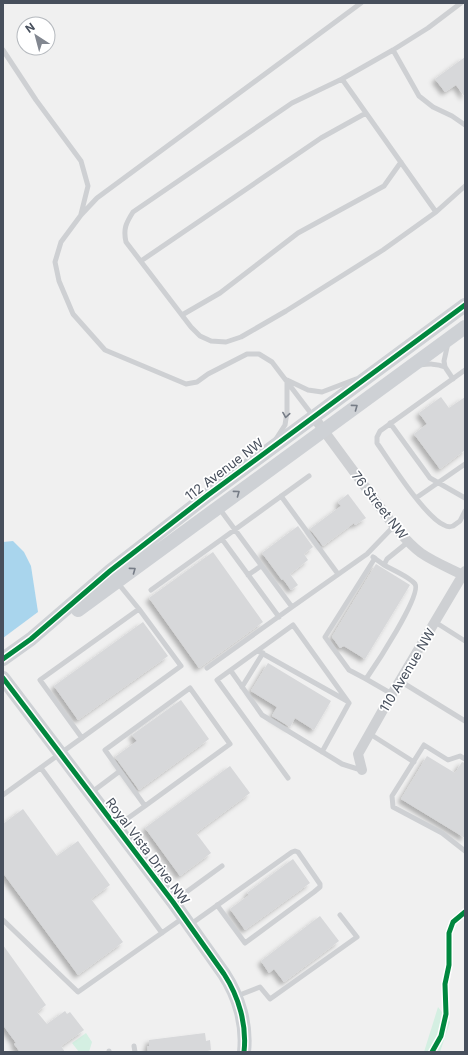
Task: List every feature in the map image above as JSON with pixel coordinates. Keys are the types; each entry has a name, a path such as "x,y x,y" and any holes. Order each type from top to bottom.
{"street":[{"name":"112 Avenue NW","path":"31,639 110,571 271,447 465,305"},
{"name":"112 Avenue NW","path":"3,659 31,639 76,611 465,327"},
{"name":"76 Street NW","path":"313,416 394,526 408,542 433,560 464,573"},
{"name":"110 Avenue NW","path":"362,770 358,754 464,573"},
{"name":"Royal Vista Drive NW","path":"3,678 173,902 224,974 236,996 241,1013 244,1031 244,1052"}],"lane":[{"path":"313,416 272,362 259,354 247,354 208,374 197,382 186,384 105,350 73,314 59,281 55,262 61,242 81,215 97,198 361,3"},
{"path":"461,3 428,28 393,50 342,79 292,103 133,212 127,222 124,233 126,242 200,336 211,341 226,342 241,337 286,311 383,250 436,212 465,186"},
{"path":"3,50 36,100 80,161 88,186 81,215"},
{"path":"393,50 419,96 433,107 452,116 465,125"},
{"path":"342,79 436,212"},
{"path":"141,261 321,138 366,113"},
{"path":"182,315 220,293 298,233 384,186 401,162"},
{"path":"450,338 445,353 445,367 453,379"},
{"path":"410,366 432,364 445,367"},
{"path":"287,380 308,390 322,392 340,386 378,369"},
{"path":"465,370 380,431 377,437 377,443 416,498 438,522 444,526 450,527 456,524 465,511"},
{"path":"271,447 285,424 287,412 287,380"},
{"path":"390,424 430,478 465,498"},
{"path":"416,498 465,464"},
{"path":"151,590 309,476"},
{"path":"281,496 338,574"},
{"path":"218,507 292,607"},
{"path":"207,668 368,554 394,526"},
{"path":"222,538 279,617"},
{"path":"384,565 387,559 408,542"},
{"path":"366,679 410,607 416,588 415,584 410,580 368,554"},
{"path":"375,558 325,637 350,670 392,694"},
{"path":"248,575 261,566"},
{"path":"3,796 181,666 117,581"},
{"path":"82,738 40,680 138,608"},
{"path":"435,622 465,640"},
{"path":"288,778 217,680 260,652 293,625 349,703"},
{"path":"242,687 260,652"},
{"path":"260,652 349,703"},
{"path":"230,671 262,715 342,764 362,770"},
{"path":"400,682 465,721"},
{"path":"115,827 145,806 230,744 190,688 105,750 145,806"},
{"path":"322,752 349,703"},
{"path":"370,734 414,762"},
{"path":"465,759 460,756 448,760 424,745 392,796 393,807 442,833 465,851"},
{"path":"41,768 162,933"},
{"path":"90,793 120,771"},
{"path":"3,920 78,992 162,933 217,905 295,851 298,852 320,884 320,888 245,943 217,905"},
{"path":"173,902 222,866"},
{"path":"236,996 260,987 270,999 357,937 340,915"},
{"path":"134,1046 135,1052"}],"green space":[{"path":"438,1007 450,1022 440,1052 424,1052"},
{"path":"86,1033 92,1042 89,1052 79,1052 72,1043"}],"water":[{"path":"13,541 24,552 31,566 38,612 3,638 3,542"}],"building":[{"path":"465,57 465,97 456,85 445,92 435,79"},
{"path":"441,397 449,408 465,397 465,450 440,469 414,434 427,424 419,413"},
{"path":"348,494 366,518 355,525 354,523 323,546 310,529 341,506 338,502"},
{"path":"298,526 313,547 304,554 308,560 290,574 298,585 291,590 262,553"},
{"path":"213,552 263,622 199,668 149,598"},
{"path":"376,564 410,585 365,659 344,646 340,648 332,637"},
{"path":"143,622 168,656 78,720 54,686"},
{"path":"268,663 331,701 314,730 295,718 290,727 272,716 277,707 251,691"},
{"path":"181,700 209,739 139,790 115,757 137,741 132,735"},
{"path":"427,756 455,773 462,762 465,763 465,838 401,799"},
{"path":"230,766 250,793 196,833 211,853 180,876 145,828"},
{"path":"23,809 57,856 78,841 110,885 91,899 123,942 78,975 3,873 3,824"},
{"path":"293,859 310,883 245,930 230,909 249,895 247,893"},
{"path":"320,916 339,941 284,982 274,969 269,973 261,961"},
{"path":"3,945 46,1005 37,1012 47,1024 65,1011 67,1014 70,1012 84,1030 61,1046 65,1052 20,1052 14,1044 16,1043 3,1025"},
{"path":"205,1033 206,1041 210,1040 211,1050 207,1052 148,1052 147,1046 149,1046 149,1040"}],"cycle path":[{"path":"3,659 31,639 110,571 208,495 465,305"},
{"path":"3,678 173,902 224,974 234,992 241,1012 245,1042 244,1052"},
{"path":"432,1052 441,1036 446,1014 445,984 449,965 449,933 453,922 465,912"}]}
